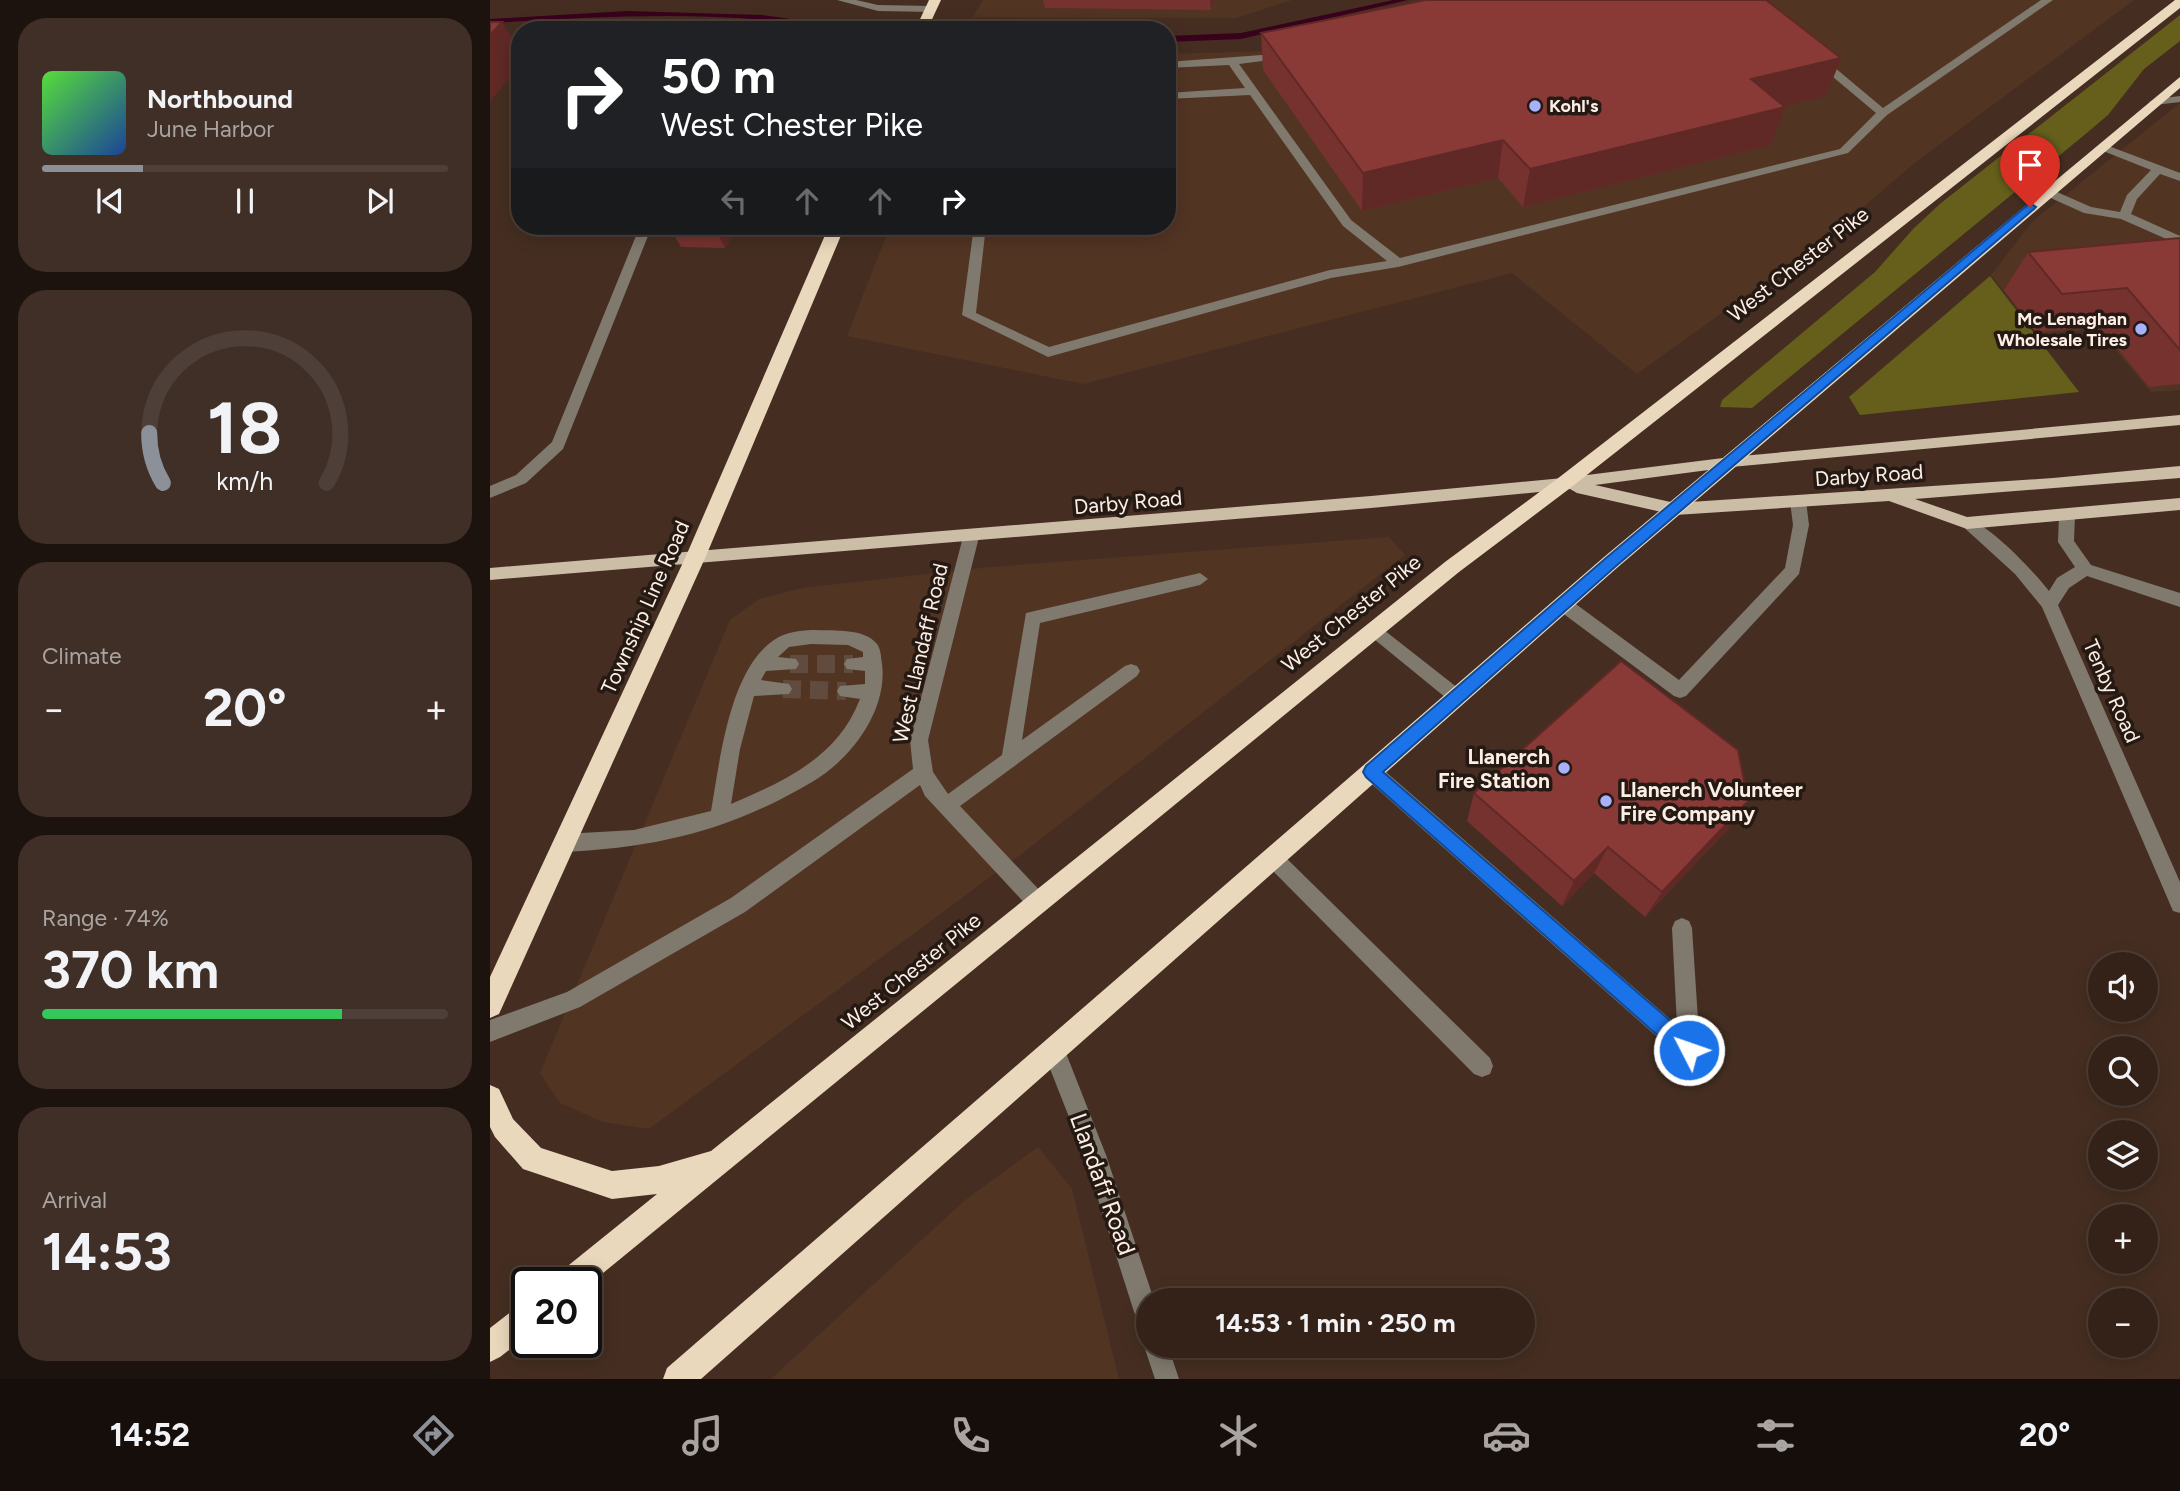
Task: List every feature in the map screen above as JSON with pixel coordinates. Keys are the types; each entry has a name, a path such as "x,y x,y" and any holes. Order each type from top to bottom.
{"highway":[{"name":"West Chester Pike","path":"589,1267 1452,567 1563,484 2180,2"},
{"path":"925,21 933,4"},
{"path":"678,1379 1563,604 2180,81"},
{"name":"Township Line Road","path":"490,1005 696,556 833,235"},
{"path":"490,1098 504,1128 538,1162 612,1185 659,1180 721,1160"},
{"path":"490,1346 511,1330"}],"main road":[{"name":"Darby Road","path":"490,574 696,556 971,537 1563,484 1731,462 2180,420"},
{"name":"Darby Road","path":"1563,484 1675,509 2180,472"},
{"path":"1885,495 1967,523 2180,504"}],"street":[{"path":"842,0 878,8 933,4"},
{"path":"979,235 969,315 1048,352 1330,274 1398,263 1844,151 1883,113 2048,0"},
{"path":"1176,65 1232,62 1293,54"},
{"path":"1813,55 1883,113"},
{"path":"1232,62 1347,223 1398,263"},
{"path":"1176,95 1252,91"},
{"path":"2155,102 2180,99"},
{"path":"2102,147 2180,177"},
{"path":"2124,216 2132,198 2158,169"},
{"path":"2048,192 2088,210 2124,216 2180,241"},
{"path":"490,492 521,479 558,445 642,235"},
{"path":"1563,604 1680,691 1793,570 1801,525 1798,501"},
{"path":"2067,515 2066,542 2085,569 2180,600"},
{"name":"Tenby Road","path":"1967,523 2016,562 2033,579 2049,604 2180,904"},
{"name":"West Llandaff Road","path":"971,537 919,740 922,773 932,790 1038,903"},
{"path":"2049,604 2063,583 2085,569"},
{"path":"1010,760 1032,618 1200,579"},
{"path":"1375,631 1457,697"},
{"path":"564,843 634,839 720,816 789,785 828,762 854,733 870,692 874,681 863,664 872,649 861,640 807,636 780,644 761,664 734,732 720,816"},
{"path":"761,664 790,664"},
{"path":"947,805 1131,671"},
{"path":"750,689 783,690"},
{"path":"846,691 870,692"},
{"path":"1371,772 1689,1050 1682,928"},
{"path":"490,1031 573,1000 738,905 922,773"},
{"path":"1273,858 1482,1066"},
{"name":"Llandaff Road","path":"1054,1051 1095,1155 1138,1288"},
{"path":"1160,1358 1167,1379"}],"shaded area":[{"path":"983,0 1292,0 1236,18 973,17"},
{"path":"1507,0 2134,0 1912,165 1837,230 1637,374 1512,273 1083,384 847,336 886,235 1176,235 1176,54 1271,51"},
{"path":"2180,15 2180,41 2144,69 2108,115 1752,408 1720,407 1722,400 1875,272 1914,228 1941,203"},
{"path":"2180,103 2180,390 2151,392 2098,329 2037,334 1991,275 2032,222"},
{"path":"1990,276 2079,392 1860,415 1849,397"},
{"path":"1389,537 1405,555 1024,852 649,1129 603,1122 560,1103 540,1073 730,620 759,599 802,588 991,567"},
{"path":"1038,1147 1072,1189 1119,1379 771,1379 964,1201"}],"building":[{"name":"Kohl's","path":"1426,0 1766,0 1841,58 1751,79 1785,107 1530,169 1503,140 1363,173 1261,33"},
{"path":"490,22 502,22 490,35"},
{"path":"2180,238 2180,350 2127,288 2062,294 2028,252"},
{"name":"Llanerch Volunteer Fire Company","path":"1621,661 1738,750 1748,801 1662,892 1608,847 1574,881 1474,793"}],"waterway":[{"path":"1176,39 1241,36 1404,0"},
{"path":"490,21 627,13 762,17 794,21"}],"tunnel":[{"path":"790,664 853,664"},
{"path":"783,689 846,691"}],"place":[{"name":"Kohl's","path":"1535,106"},
{"name":"Mc Lenaghan Wholesale Tires","path":"2141,329"},
{"name":"Llanerch Fire Station","path":"1564,768"},
{"name":"Llanerch Volunteer Fire Company","path":"1606,801"}],"route":[{"path":"1689,1050 1371,772 1611,562 2030,207"}]}
